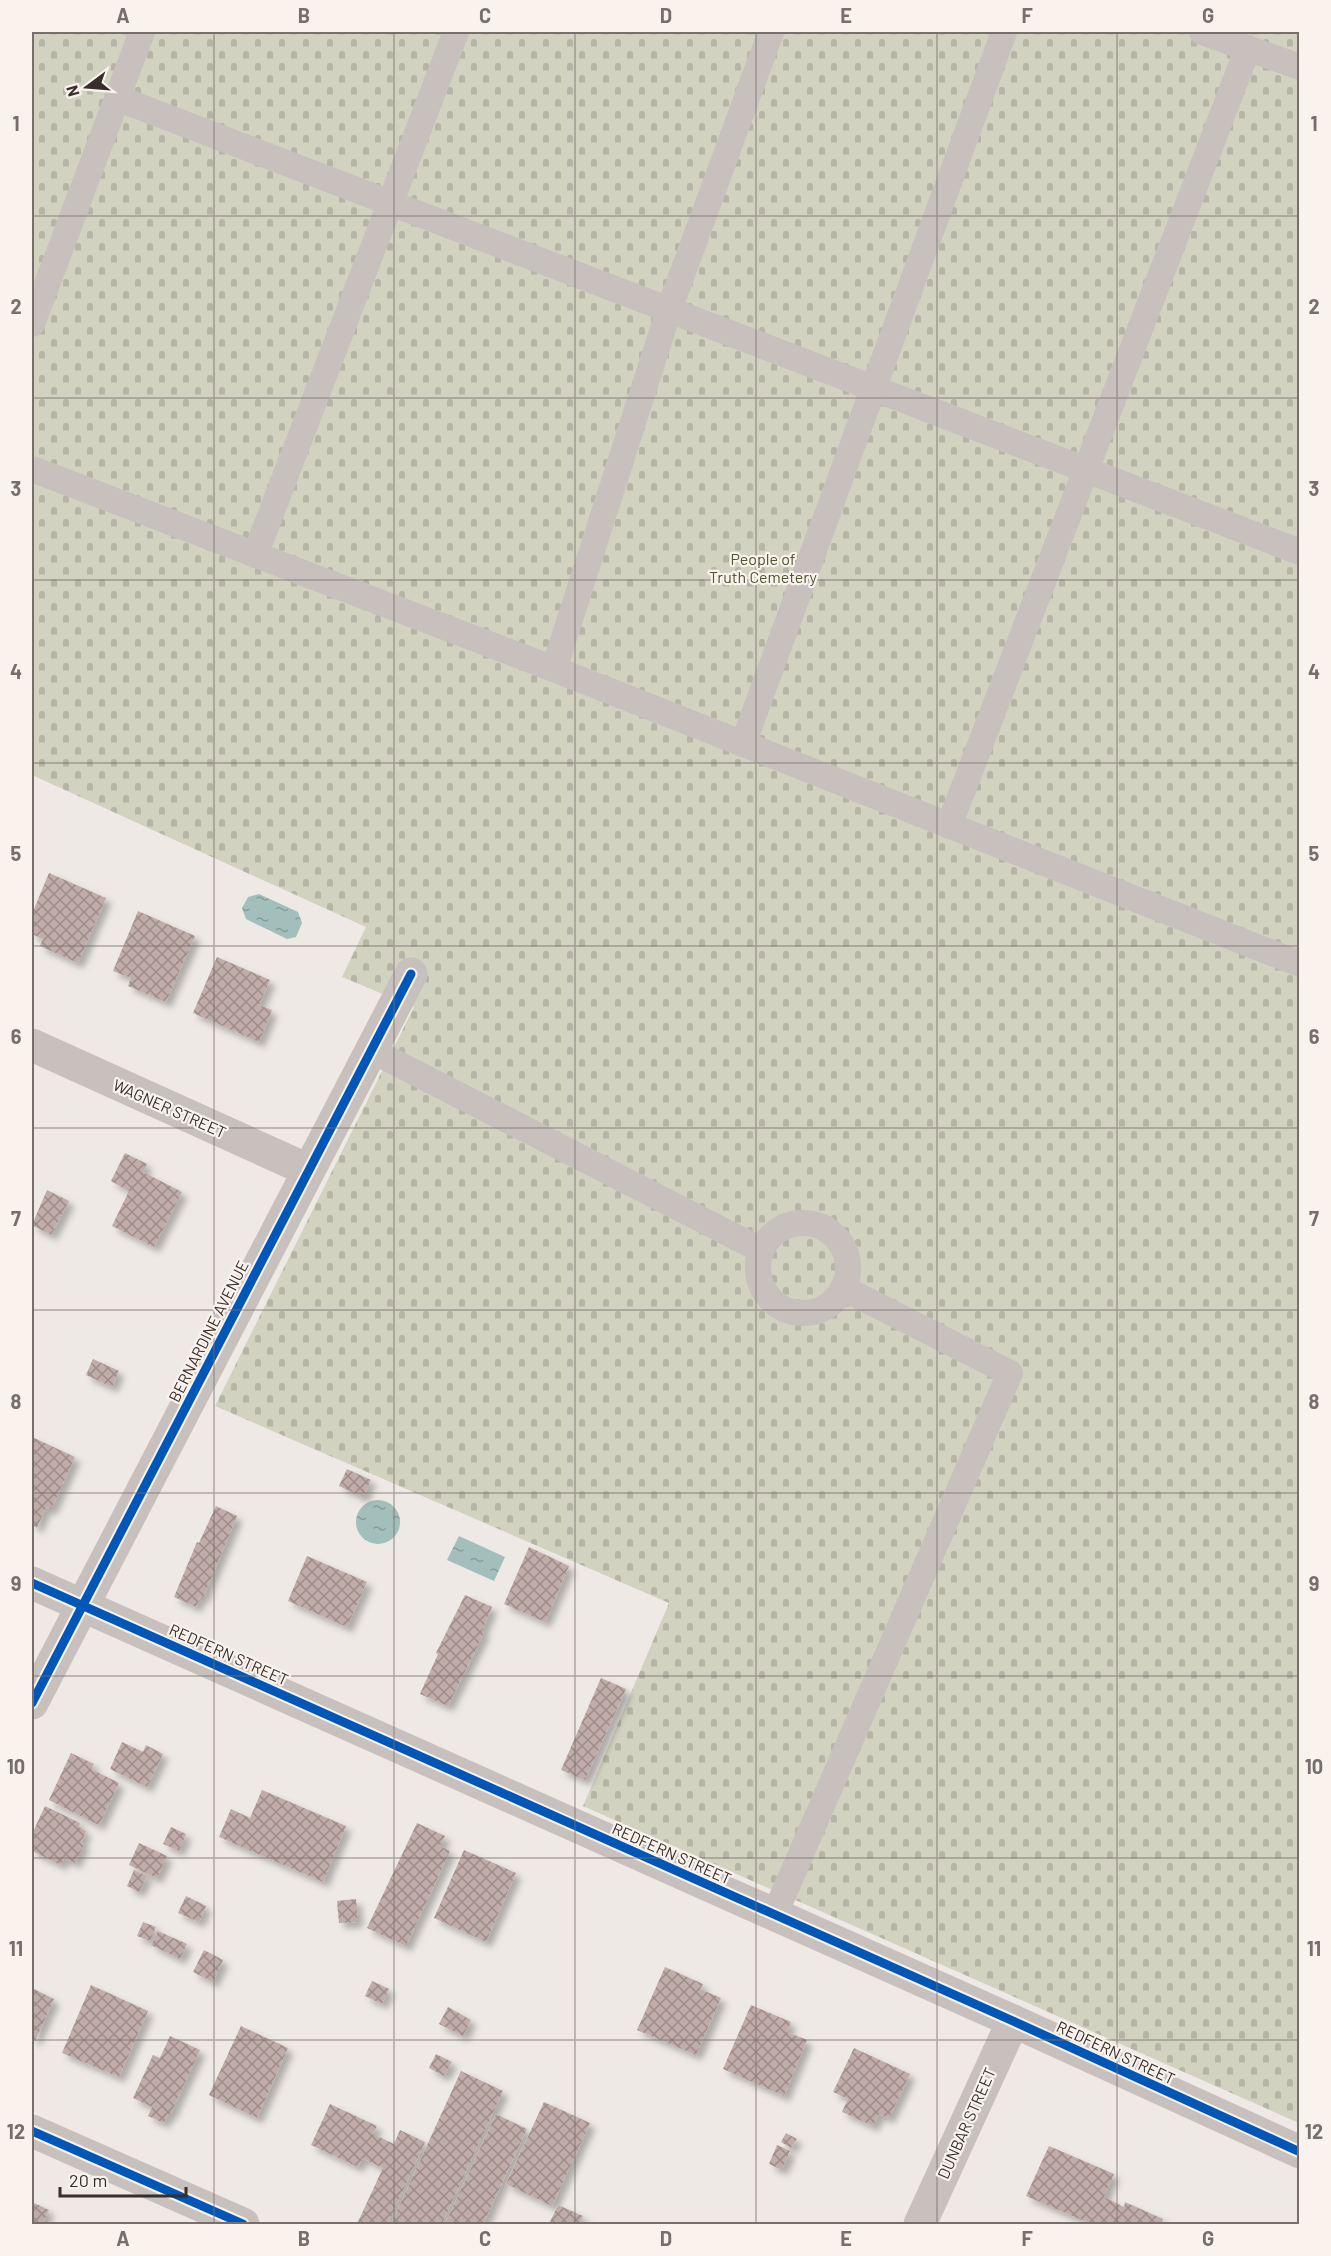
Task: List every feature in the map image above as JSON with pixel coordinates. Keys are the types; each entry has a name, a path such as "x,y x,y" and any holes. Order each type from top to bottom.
{"street":[{"name":"BERNARDINE AVENUE","path":"32,1703 411,974"},
{"name":"WAGNER STREET","path":"32,1045 308,1170"},
{"name":"REDFERN STREET","path":"32,1583 1012,2021 1299,2152"},
{"name":"DUNBAR STREET","path":"920,2224 1012,2021"},
{"path":"32,2131 243,2224"}],"lane":[{"path":"32,324 142,32"},
{"path":"255,555 456,32"},
{"path":"554,669 669,310 771,32"},
{"path":"743,744 1004,32"},
{"path":"1202,32 1299,68"},
{"path":"949,826 1248,48"},
{"path":"117,98 1299,552"},
{"path":"32,469 554,669 1299,964"},
{"path":"371,1050 761,1250"},
{"path":"793,1223 822,1226 833,1235 845,1253 848,1274 843,1288 826,1306 815,1311 802,1313 778,1306 769,1298 758,1275 761,1250 769,1238 780,1229 793,1223"},
{"path":"774,1916 1010,1373 843,1288"}],"green space":[{"name":"People of Truth Cemetery","path":"32,32 1299,32 1299,2123 583,1806 669,1603 215,1406 414,1007 342,977 366,927 32,775"}],"water":[{"path":"259,894 298,912 302,923 296,937 287,939 246,919 242,908 248,897"},
{"path":"378,1500 394,1506 400,1522 394,1538 378,1544 362,1538 356,1522 362,1506"},
{"path":"459,1536 505,1557 494,1581 447,1560"}],"building":[{"path":"49,873 106,898 78,963 40,946 43,939 32,934 32,914"},
{"path":"138,911 195,936 166,1002 128,986 131,978 113,971"},
{"path":"217,957 270,980 259,1005 272,1010 259,1042 193,1013"},
{"path":"125,1153 147,1164 143,1172 182,1192 154,1247 112,1226 129,1191 111,1181"},
{"path":"47,1190 69,1201 51,1235 32,1225"},
{"path":"93,1359 119,1371 112,1387 86,1375"},
{"path":"32,1437 75,1457 51,1510 46,1507 37,1528 32,1525"},
{"path":"347,1469 371,1480 363,1497 339,1486"},
{"path":"216,1506 237,1516 203,1598 200,1597 196,1607 174,1597 197,1542 199,1543"},
{"path":"529,1547 569,1566 545,1622 504,1604"},
{"path":"307,1556 367,1582 347,1627 288,1601"},
{"path":"465,1595 492,1607 482,1631 484,1633 448,1706 420,1694 438,1654 436,1653"},
{"path":"601,1678 626,1689 585,1780 561,1770"},
{"path":"122,1742 143,1752 146,1745 163,1754 147,1787 110,1769"},
{"path":"71,1753 94,1764 91,1769 119,1783 99,1825 49,1800"},
{"path":"262,1790 346,1826 323,1882 219,1837 231,1809 250,1818"},
{"path":"45,1806 80,1823 79,1827 86,1831 81,1843 84,1845 75,1863 64,1858 61,1865 32,1851 32,1834"},
{"path":"417,1823 445,1836 440,1846 450,1851 406,1946 367,1928"},
{"path":"171,1827 186,1834 179,1851 163,1844"},
{"path":"139,1843 167,1856 157,1878 129,1865"},
{"path":"464,1850 516,1873 486,1942 434,1918"},
{"path":"134,1870 147,1876 139,1892 127,1886"},
{"path":"186,1896 206,1906 199,1922 178,1913"},
{"path":"356,1899 358,1922 339,1923 337,1901"},
{"path":"143,1922 156,1927 150,1941 137,1936"},
{"path":"158,1931 187,1944 180,1959 151,1945"},
{"path":"204,1950 223,1960 213,1982 193,1972"},
{"path":"665,1967 703,1984 700,1989 721,1998 696,2055 637,2030"},
{"path":"372,1981 389,1989 382,2004 365,1996"},
{"path":"91,1985 148,2011 119,2077 62,2053"},
{"path":"32,1988 54,1999 35,2041 32,2039"},
{"path":"751,2005 791,2022 787,2032 807,2040 784,2096 723,2069"},
{"path":"448,2007 471,2020 463,2036 439,2024"},
{"path":"241,2026 288,2048 257,2118 209,2095"},
{"path":"170,2036 200,2050 170,2115 168,2114 164,2123 148,2116 152,2107 133,2098 153,2055 160,2058"},
{"path":"854,2048 910,2074 889,2118 879,2114 873,2126 842,2112 848,2099 833,2092"},
{"path":"436,2054 452,2062 444,2076 429,2068"},
{"path":"461,2071 503,2091 442,2224 391,2224"},
{"path":"544,2102 590,2123 552,2206 506,2184"},
{"path":"330,2104 377,2126 373,2134 394,2144 400,2130 425,2142 388,2224 357,2224 383,2168 362,2158 358,2167 311,2145"},
{"path":"496,2114 527,2129 483,2224 445,2224"},
{"path":"786,2133 797,2139 791,2148 781,2142"},
{"path":"777,2145 790,2151 782,2170 769,2164"},
{"path":"1049,2146 1114,2174 1104,2197 1124,2207 1125,2202 1163,2219 1161,2224 1091,2224 1026,2196"},
{"path":"32,2202 49,2210 44,2220 49,2222 48,2224 32,2224"},
{"path":"558,2205 583,2216 579,2224 549,2224"}],"cycle path":[{"path":"32,1703 411,974"},
{"path":"32,1583 1013,2021 1300,2152"},
{"path":"32,2131 243,2224"}]}
